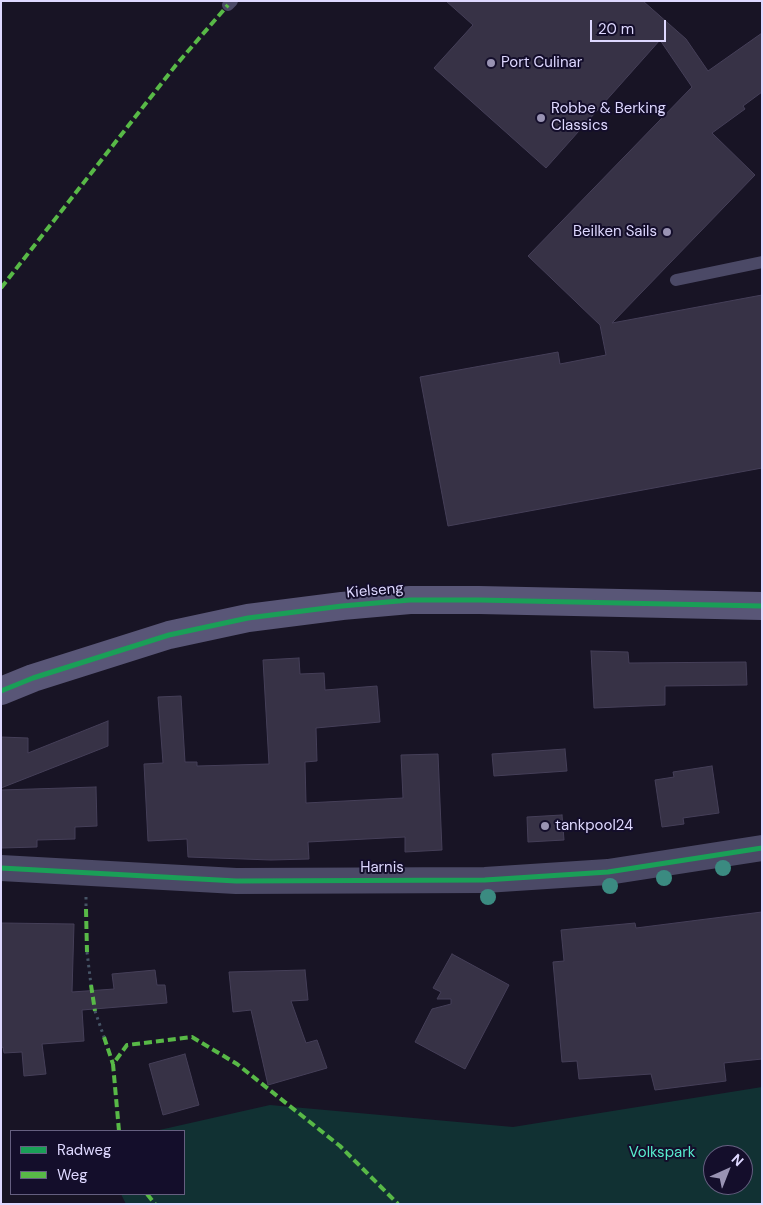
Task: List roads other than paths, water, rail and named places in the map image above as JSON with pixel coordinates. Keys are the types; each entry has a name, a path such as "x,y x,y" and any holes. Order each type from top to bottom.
{"street":[{"name":"Kielseng","path":"1,691 33,678 169,635 248,618 342,606 410,600 478,600 762,606"},
{"name":"Harnis","path":"1,868 236,881 485,880 608,872 762,848"}],"lane":[{"path":"676,280 762,262"}],"place":[{"name":"Port Culinar","path":"491,63"},
{"name":"Robbe & Berking Classics","path":"541,118"},
{"name":"Beilken Sails","path":"667,232"},
{"name":"tankpool24","path":"545,826"}],"park label":[{"name":"Volkspark","path":"662,1153"}]}
